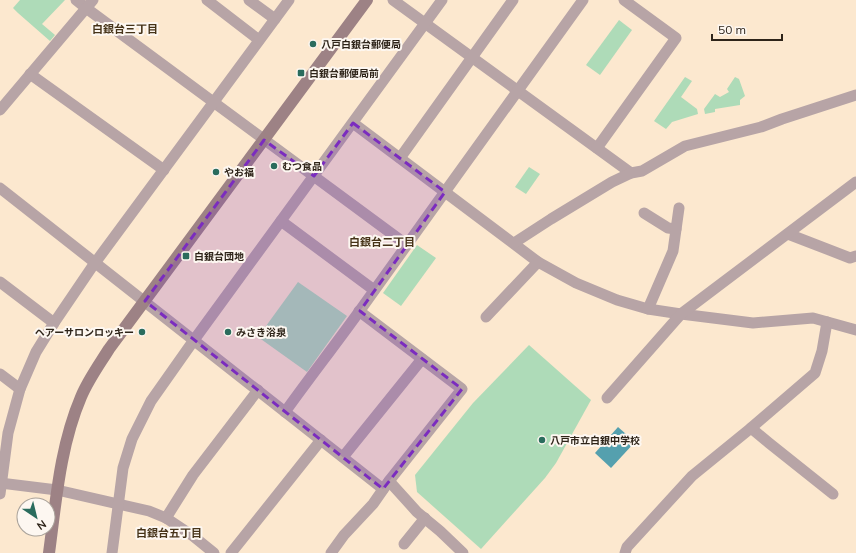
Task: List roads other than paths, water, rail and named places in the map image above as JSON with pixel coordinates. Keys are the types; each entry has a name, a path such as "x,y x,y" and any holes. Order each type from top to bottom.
{"street":[{"path":"76,0 89,4 264,140 407,245"},
{"path":"208,0 259,40"},
{"path":"249,0 275,19"},
{"path":"214,553 193,536 166,518 149,511 57,490 0,486 4,432 36,352 54,323 96,263 289,0"},
{"path":"49,553 64,448 72,420 81,397 93,374 109,349 144,301 367,0"},
{"path":"393,0 631,173"},
{"path":"112,553 123,468 132,439 151,401 442,0"},
{"path":"400,158 513,0"},
{"path":"285,412 360,311 583,0"},
{"path":"597,148 676,38 624,0"},
{"path":"0,110 89,4"},
{"path":"30,74 164,170"},
{"path":"514,243 550,219 612,182 631,173 642,171 685,146 761,127 856,95"},
{"path":"353,123 538,262 576,283 617,300 648,309 753,323 812,318 856,330"},
{"path":"607,398 681,314 856,182"},
{"path":"0,188 343,457 386,485 440,531 463,553"},
{"path":"648,309 673,251 679,208"},
{"path":"644,213 668,228 676,228"},
{"path":"281,221 374,290"},
{"path":"788,234 850,258 856,256"},
{"path":"486,317 538,262"},
{"path":"0,282 54,323"},
{"path":"331,553 344,535 373,504 386,485 462,389 360,311"},
{"path":"625,553 627,547 692,476 815,373 822,351 827,322"},
{"path":"343,457 422,359"},
{"path":"0,374 20,389"},
{"path":"166,518 193,475 258,390"},
{"path":"751,428 833,494"},
{"path":"231,553 321,440"},
{"path":"404,544 425,518"}],"water":[{"path":"618,427 635,442 611,468 595,453"}],"place":[{"name":"八戸白銀台郵便局","path":"313,44"},
{"name":"白銀台郵便局前","path":"301,73"},
{"name":"むつ食品","path":"274,166"},
{"name":"やお福","path":"216,172"},
{"name":"白銀台団地","path":"186,256"},
{"name":"ヘアーサロンロッキー","path":"142,332"},
{"name":"みさき浴泉","path":"228,332"},
{"name":"八戸市立白銀中学校","path":"542,440"}],"district":[{"name":"白銀台三丁目","path":"125,29"},
{"name":"白銀台二丁目","path":"382,242"},
{"name":"白銀台五丁目","path":"169,533"}]}
